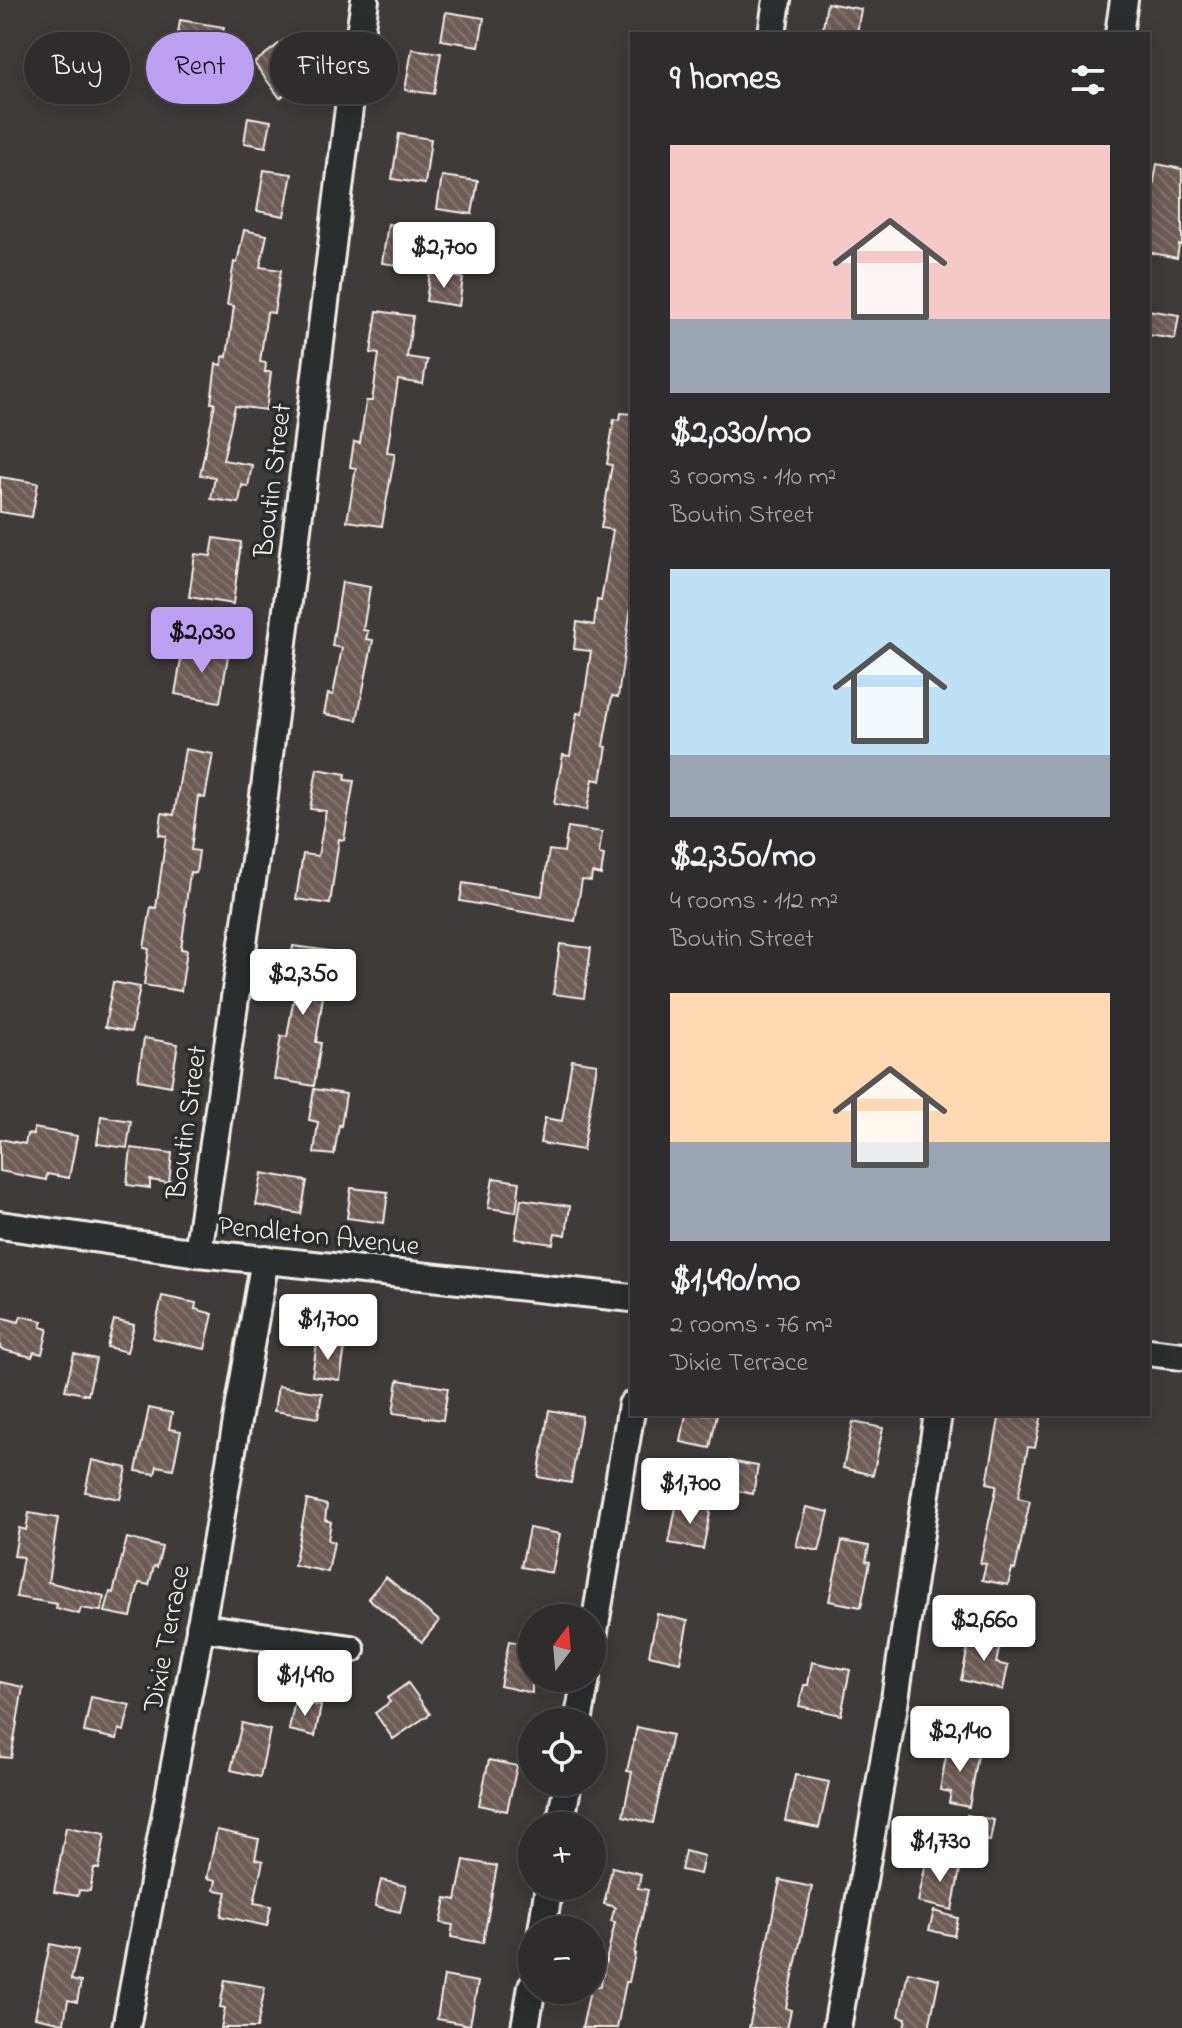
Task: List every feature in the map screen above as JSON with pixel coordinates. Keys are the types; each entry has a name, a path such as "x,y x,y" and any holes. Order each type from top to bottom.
{"street":[{"name":"Boutin Street","path":"198,1253 262,812 365,0"},
{"path":"772,32 777,0"},
{"path":"1119,32 1124,0"},
{"name":"Pendleton Avenue","path":"0,1225 198,1253 630,1298"},
{"name":"Dixie Terrace","path":"126,2028 265,1259"},
{"path":"1150,1352 1182,1356"},
{"path":"599,1604 630,1416"},
{"path":"837,2028 892,1715 938,1416"},
{"path":"200,1627 351,1649"},
{"path":"525,2028 529,2004"}],"building":[{"path":"827,3 861,9 857,32 822,32"},
{"path":"446,12 484,18 479,46 441,40"},
{"path":"180,20 224,27 223,32 178,32"},
{"path":"412,49 441,53 434,94 405,90"},
{"path":"270,51 270,85 254,63"},
{"path":"248,117 271,121 266,147 244,143"},
{"path":"399,134 431,139 425,184 392,179"},
{"path":"1157,164 1182,169 1182,245 1179,245 1177,258 1150,252 1150,204"},
{"path":"264,170 292,174 284,216 257,211"},
{"path":"442,176 478,181 472,214 437,209"},
{"path":"388,224 433,231 428,269 382,263"},
{"path":"244,230 267,235 260,267 281,270 274,313 267,312 260,362 266,363 265,372 271,372 266,410 235,406 223,460 252,465 248,487 242,485 239,503 211,499 215,477 200,475 215,403 211,403 216,364 222,365 223,356 227,357 234,306 227,305 234,262 237,263"},
{"path":"430,273 463,278 459,306 426,301"},
{"path":"1150,310 1179,315 1175,339 1150,335"},
{"path":"377,311 413,316 407,357 427,360 423,384 398,380 387,452 395,453 382,526 347,521 356,468 350,467 354,442 360,443 366,401 372,401 379,354 371,353"},
{"path":"621,413 630,414 630,614 618,697 612,696 603,746 607,747 601,781 593,779 587,810 554,804 563,755 570,756 577,713 582,714 591,651 574,649 577,622 594,625 597,600 601,601 613,530 601,528 612,465 607,464 614,419 620,420"},
{"path":"0,477 38,483 32,517 0,512"},
{"path":"214,538 241,542 233,604 189,597 195,554 211,556"},
{"path":"342,582 370,587 363,630 368,631 366,639 373,640 357,720 324,714 328,694 333,695 342,648 332,646"},
{"path":"164,616 189,620 185,644 160,639"},
{"path":"183,649 228,656 220,702 175,694"},
{"path":"185,749 213,754 205,798 198,796 191,850 199,851 196,873 190,872 181,949 187,950 181,991 144,985 149,949 144,948 151,907 156,908 166,836 159,835 162,813 174,815"},
{"path":"317,769 346,774 345,780 354,781 344,840 339,839 330,904 296,899 303,854 318,856 326,811 310,809"},
{"path":"568,827 602,832 599,854 604,855 601,875 592,873 591,881 582,880 575,921 460,901 463,883 542,896 549,850 564,852"},
{"path":"560,944 591,948 584,998 553,994"},
{"path":"293,946 330,951 316,1042 321,1043 314,1086 274,1079 281,1036 287,1037 295,991 287,990"},
{"path":"113,982 140,987 131,1032 105,1027"},
{"path":"144,1038 178,1044 171,1086 138,1080"},
{"path":"572,1060 597,1064 583,1150 540,1143 545,1118 562,1121"},
{"path":"314,1089 346,1094 334,1155 314,1153 318,1122 309,1120"},
{"path":"101,1116 131,1121 127,1148 97,1144"},
{"path":"34,1128 77,1136 69,1178 47,1174 46,1180 0,1171 0,1139 25,1144 27,1134 33,1135"},
{"path":"131,1148 172,1153 169,1183 150,1180 150,1188 127,1185"},
{"path":"262,1173 307,1181 301,1214 256,1205"},
{"path":"493,1178 520,1182 516,1212 488,1208"},
{"path":"351,1188 388,1192 384,1223 347,1218"},
{"path":"521,1199 570,1206 566,1235 555,1233 553,1244 515,1239"},
{"path":"162,1296 196,1303 195,1309 213,1314 205,1349 153,1338"},
{"path":"21,1316 43,1321 41,1327 48,1329 42,1354 34,1352 32,1357 0,1349 0,1317 19,1322"},
{"path":"114,1320 134,1325 127,1352 107,1347"},
{"path":"317,1343 345,1347 340,1380 312,1376"},
{"path":"74,1354 96,1359 88,1395 65,1390"},
{"path":"398,1380 448,1388 443,1420 393,1413"},
{"path":"278,1386 322,1393 318,1418 274,1411"},
{"path":"149,1408 172,1413 169,1429 181,1431 173,1469 157,1466 155,1474 136,1471"},
{"path":"549,1410 582,1416 571,1483 538,1477"},
{"path":"686,1416 717,1416 710,1448 681,1442"},
{"path":"1000,1416 1042,1416 1035,1448 1028,1447 1018,1498 1030,1501 1015,1570 1012,1569 1008,1585 982,1580 986,1564 980,1563 997,1485 987,1483"},
{"path":"853,1422 883,1428 873,1475 843,1468"},
{"path":"92,1460 127,1468 120,1499 85,1492"},
{"path":"729,1461 758,1466 753,1494 724,1488"},
{"path":"307,1500 327,1505 325,1520 331,1522 328,1540 334,1542 328,1572 294,1565"},
{"path":"677,1502 711,1508 703,1549 669,1543"},
{"path":"806,1507 829,1512 819,1551 796,1546"},
{"path":"29,1513 58,1518 48,1582 104,1596 101,1611 81,1608 79,1614 56,1608 57,1604 16,1597 23,1557 14,1556 19,1528 26,1530"},
{"path":"529,1528 560,1534 552,1573 521,1567"},
{"path":"127,1538 162,1547 149,1585 139,1583 131,1617 105,1612"},
{"path":"842,1541 869,1546 866,1561 870,1562 861,1607 829,1601"},
{"path":"386,1577 439,1621 422,1642 368,1598"},
{"path":"657,1614 688,1621 680,1662 649,1655"},
{"path":"971,1634 1001,1641 996,1663 1008,1666 1003,1690 961,1680"},
{"path":"509,1641 518,1643 518,1690 500,1686"},
{"path":"812,1662 850,1670 841,1715 799,1706 804,1685 808,1685"},
{"path":"0,1682 23,1687 11,1758 0,1757"},
{"path":"408,1683 430,1714 393,1739 375,1713 390,1702 387,1698"},
{"path":"91,1697 130,1705 124,1731 119,1729 117,1739 84,1732"},
{"path":"295,1700 321,1706 315,1736 289,1730"},
{"path":"242,1723 270,1730 260,1777 231,1770"},
{"path":"637,1727 672,1735 653,1823 623,1816 632,1772 627,1771"},
{"path":"948,1745 979,1750 969,1807 949,1803 951,1792 940,1790"},
{"path":"489,1760 517,1766 507,1811 479,1805"},
{"path":"795,1775 829,1782 819,1828 785,1821"},
{"path":"967,1815 994,1820 990,1841 963,1837"},
{"path":"66,1827 105,1834 99,1869 94,1868 90,1891 79,1890 78,1896 54,1892"},
{"path":"217,1830 259,1839 255,1859 263,1861 254,1903 271,1906 267,1926 221,1916 227,1892 214,1890 216,1880 207,1878"},
{"path":"685,1851 704,1856 700,1874 681,1870"},
{"path":"927,1858 961,1865 952,1910 918,1902"},
{"path":"464,1860 497,1866 483,1943 451,1937 453,1925 441,1923 446,1898 456,1900"},
{"path":"612,1867 641,1874 638,1888 648,1890 617,2028 582,2028 587,2004 606,2004 606,1961 615,1922 611,1921 615,1907 604,1904"},
{"path":"381,1880 406,1886 400,1912 375,1906"},
{"path":"780,1880 812,1887 786,2008 791,2010 787,2028 749,2028"},
{"path":"934,1911 958,1918 954,1936 929,1930"},
{"path":"50,1944 78,1950 71,1980 81,1982 77,2002 68,2000 64,2023 35,2017"},
{"path":"908,1972 939,1979 929,2028 904,2028 906,2018 899,2016"},
{"path":"444,1976 478,1982 470,2025 437,2019"},
{"path":"225,1980 265,1987 257,2028 221,2028 225,2008 220,2007"}]}
